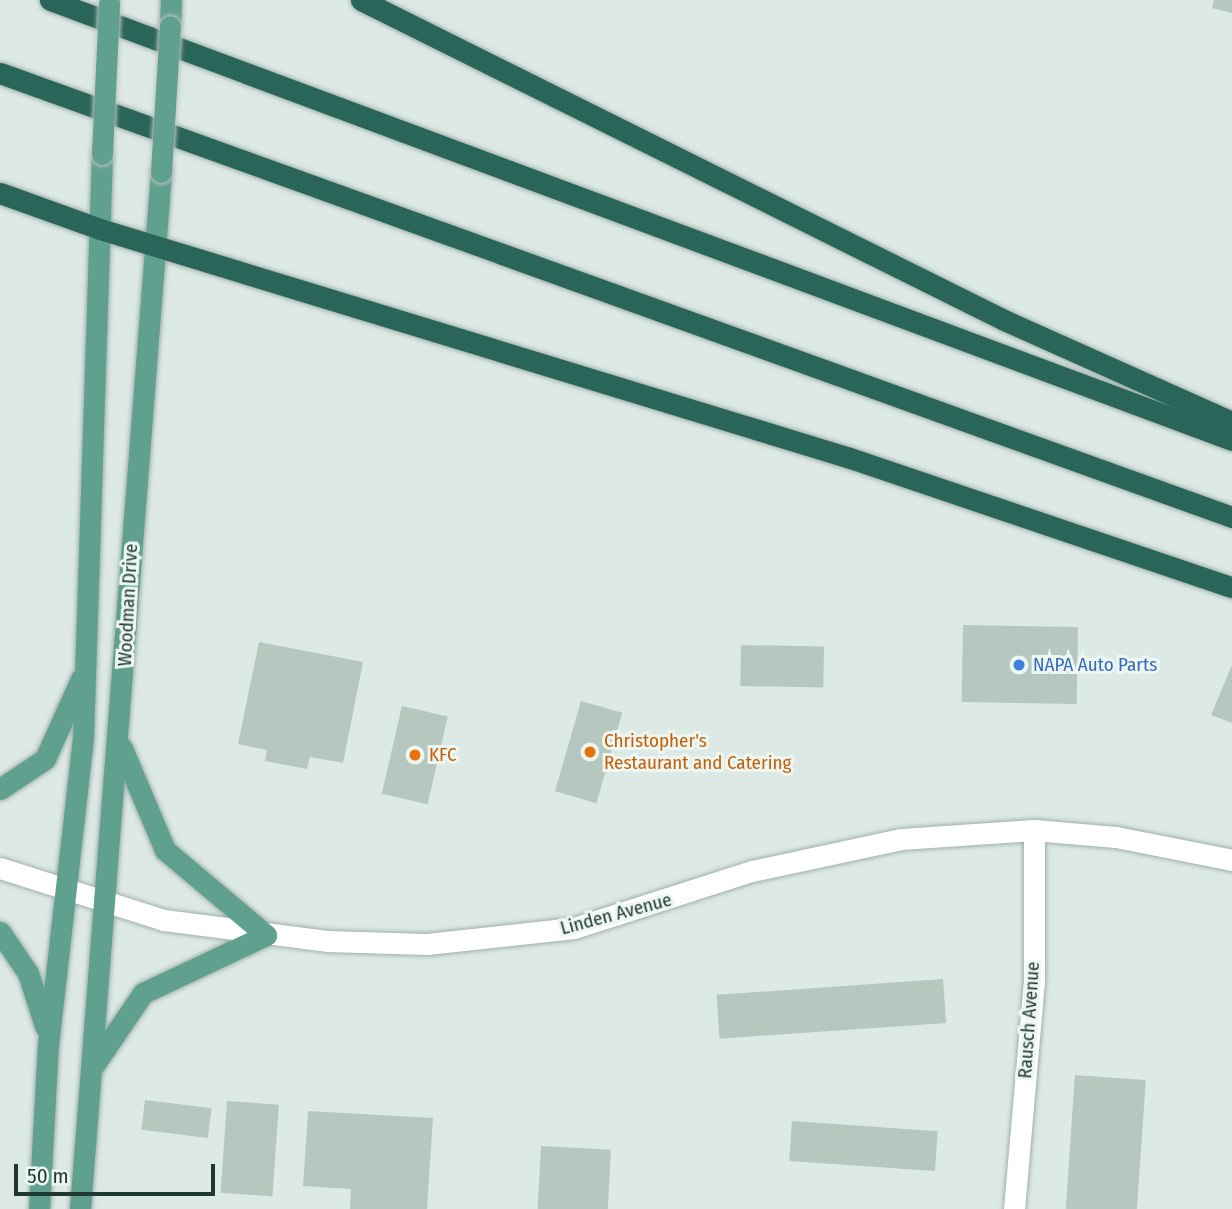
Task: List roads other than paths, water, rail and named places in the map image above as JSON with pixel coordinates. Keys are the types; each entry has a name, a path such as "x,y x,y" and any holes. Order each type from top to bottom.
{"highway":[{"path":"50,0 1232,440"},
{"path":"361,0 1003,320 1232,422"},
{"path":"0,73 1232,517"},
{"path":"0,193 100,229 837,454 1232,587"}],"main road":[{"name":"Woodman Drive","path":"80,1209 108,898 171,0"},
{"name":"Woodman Drive","path":"39,1209 48,1045 70,887 86,668 109,1"},
{"path":"0,789 45,759 86,668"},
{"path":"93,1066 143,993 266,935 166,850 119,741"},
{"name":"Linden Avenue","path":"0,869 108,898 164,920 266,935 427,944 512,938 636,912 822,853 901,839 1034,830 1116,837 1232,860"},
{"name":"Rausch Avenue","path":"1014,1209 1034,982 1034,830"},
{"path":"0,932 39,999 48,1045"}],"place":[{"name":"NAPA Auto Parts","path":"1019,665"},
{"name":"Christopher's Restaurant and Catering","path":"590,752"},
{"name":"KFC","path":"415,755"}]}
